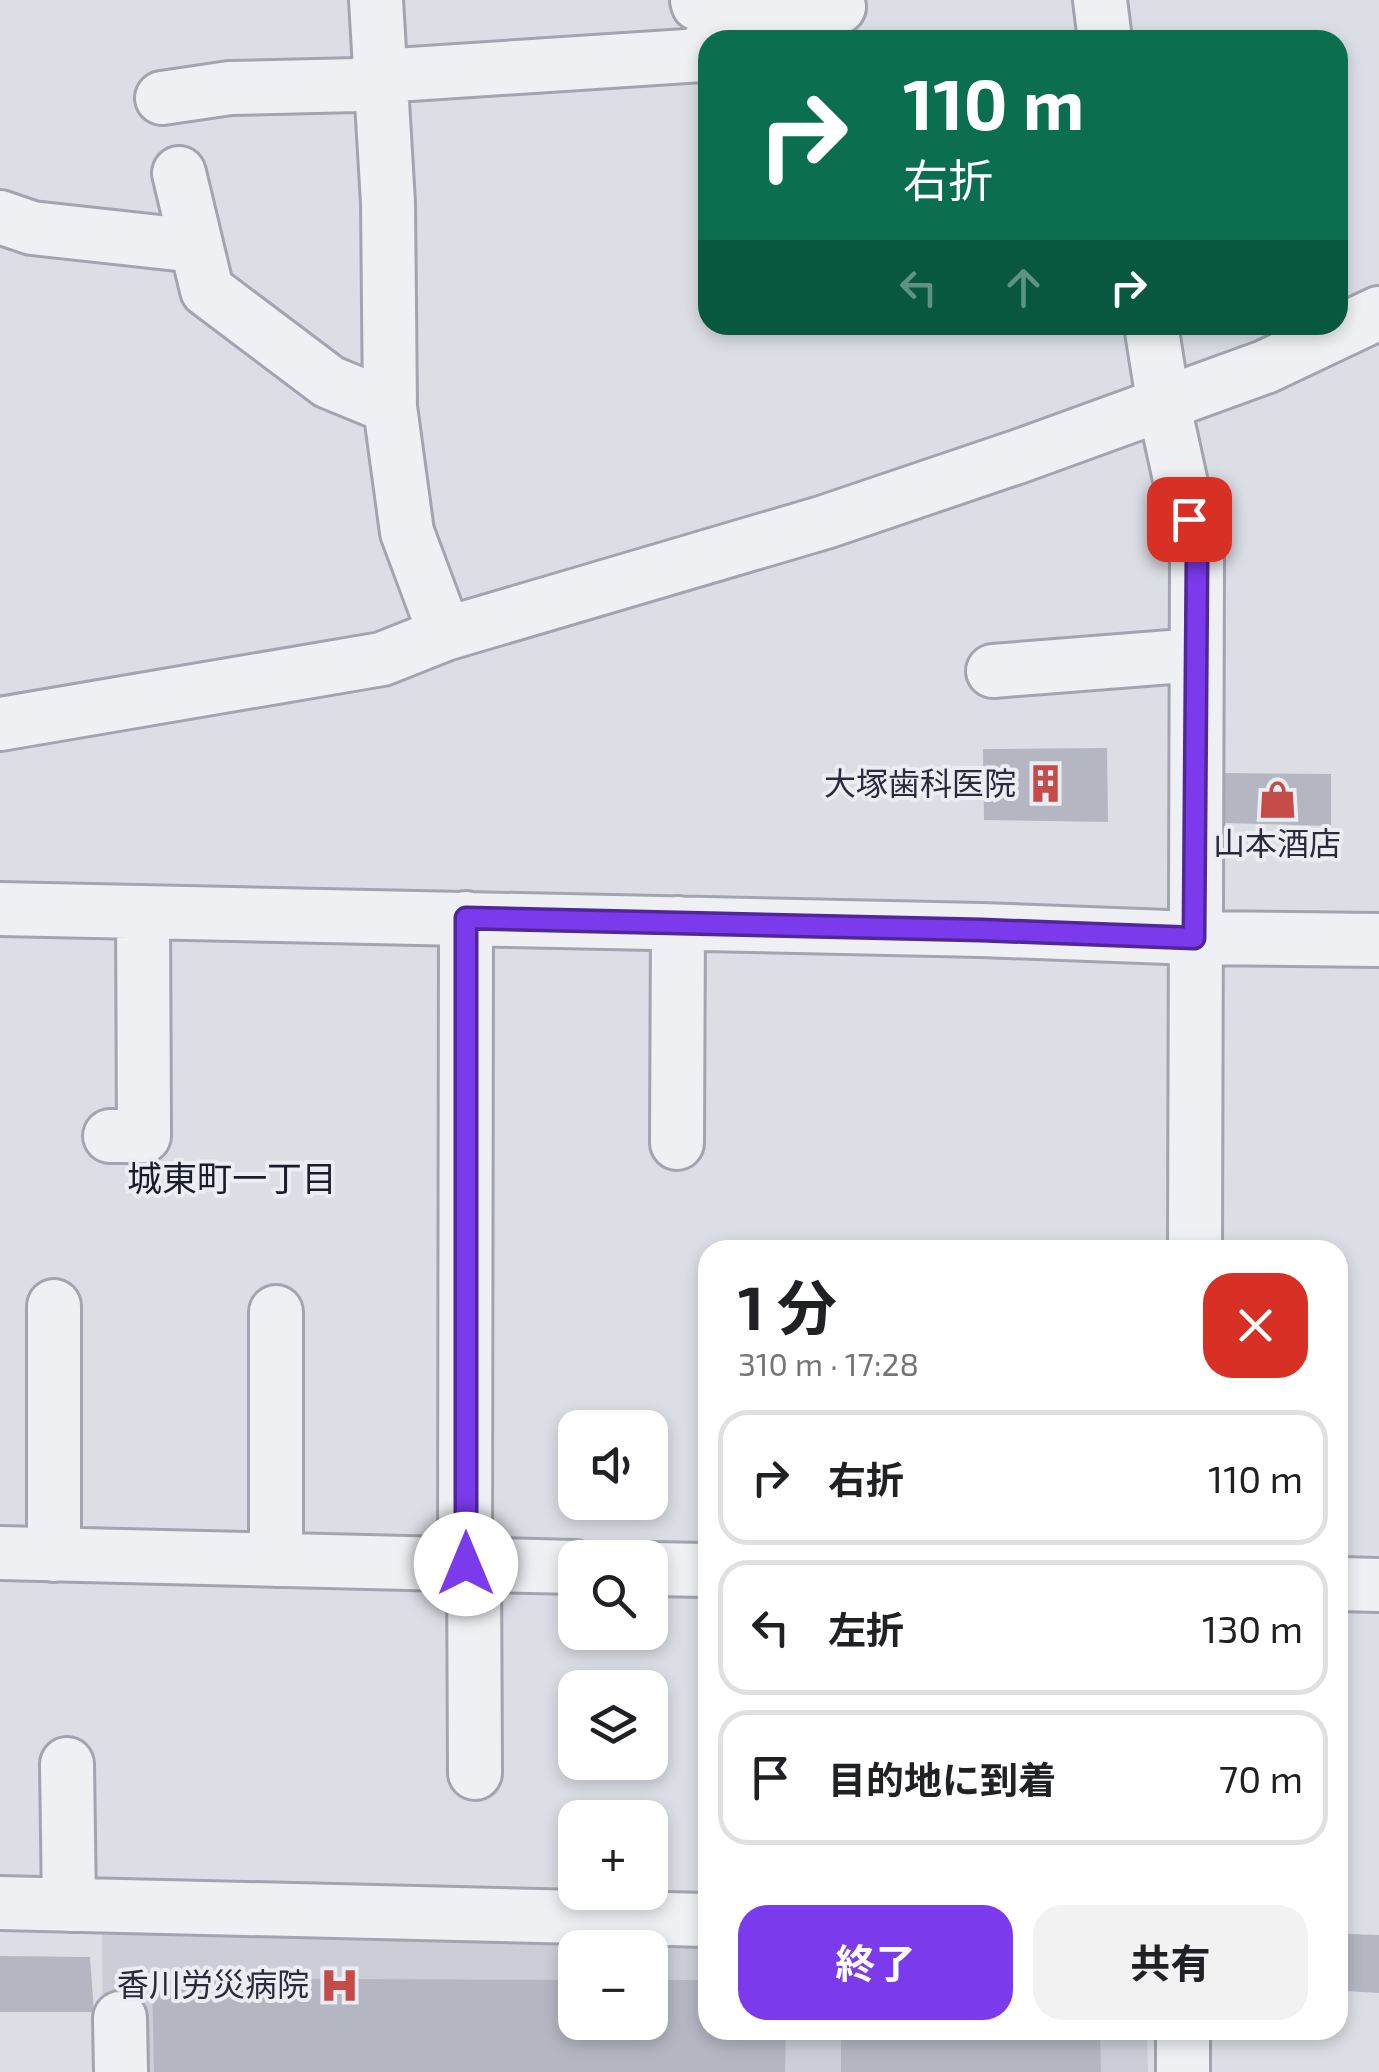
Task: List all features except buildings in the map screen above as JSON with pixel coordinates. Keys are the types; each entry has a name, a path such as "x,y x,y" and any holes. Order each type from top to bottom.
{"street":[{"path":"376,0 388,203 390,407 407,532 445,634"},
{"path":"1100,0 1104,30"},
{"path":"709,25 839,7"},
{"path":"162,98 230,88 357,85 380,76 698,56"},
{"path":"179,173 207,290 201,309 329,382 390,407"},
{"path":"12,207 32,228 196,246"},
{"path":"1348,328 1379,313"},
{"path":"1153,335 1197,557 1195,1240"},
{"path":"0,724 382,659 445,634 825,522 1164,406 1265,367 1333,335"},
{"path":"993,672 1196,655"},
{"path":"0,909 1379,940"},
{"path":"110,1136 144,1136 143,912"},
{"path":"466,918 474,1773"},
{"path":"676,1143 678,923"},
{"path":"54,1306 54,1555"},
{"path":"276,1312 276,1560"},
{"path":"0,1554 558,1567"},
{"path":"668,1569 698,1570"},
{"path":"1348,1584 1379,1585"},
{"path":"66,1764 68,1904"},
{"path":"0,1903 698,1920"},
{"path":"120,2018 121,2072"},
{"path":"1182,2040 1183,2072"}],"shaded area":[{"name":"香川労災病院","path":"102,1923 558,1933 558,2040 668,2040 668,1935 698,1936 698,2040 1147,2040 1148,2072 103,2072"}],"place":[{"name":"大塚歯科医院","path":"1046,784"},
{"name":"山本酒店","path":"1277,799"},
{"name":"香川労災病院","path":"339,1985"}],"district":[{"name":"城東町一丁目","path":"232,1179"}],"route":[{"path":"466,1564 466,918 1194,938 1197,557 1189,519"}]}
